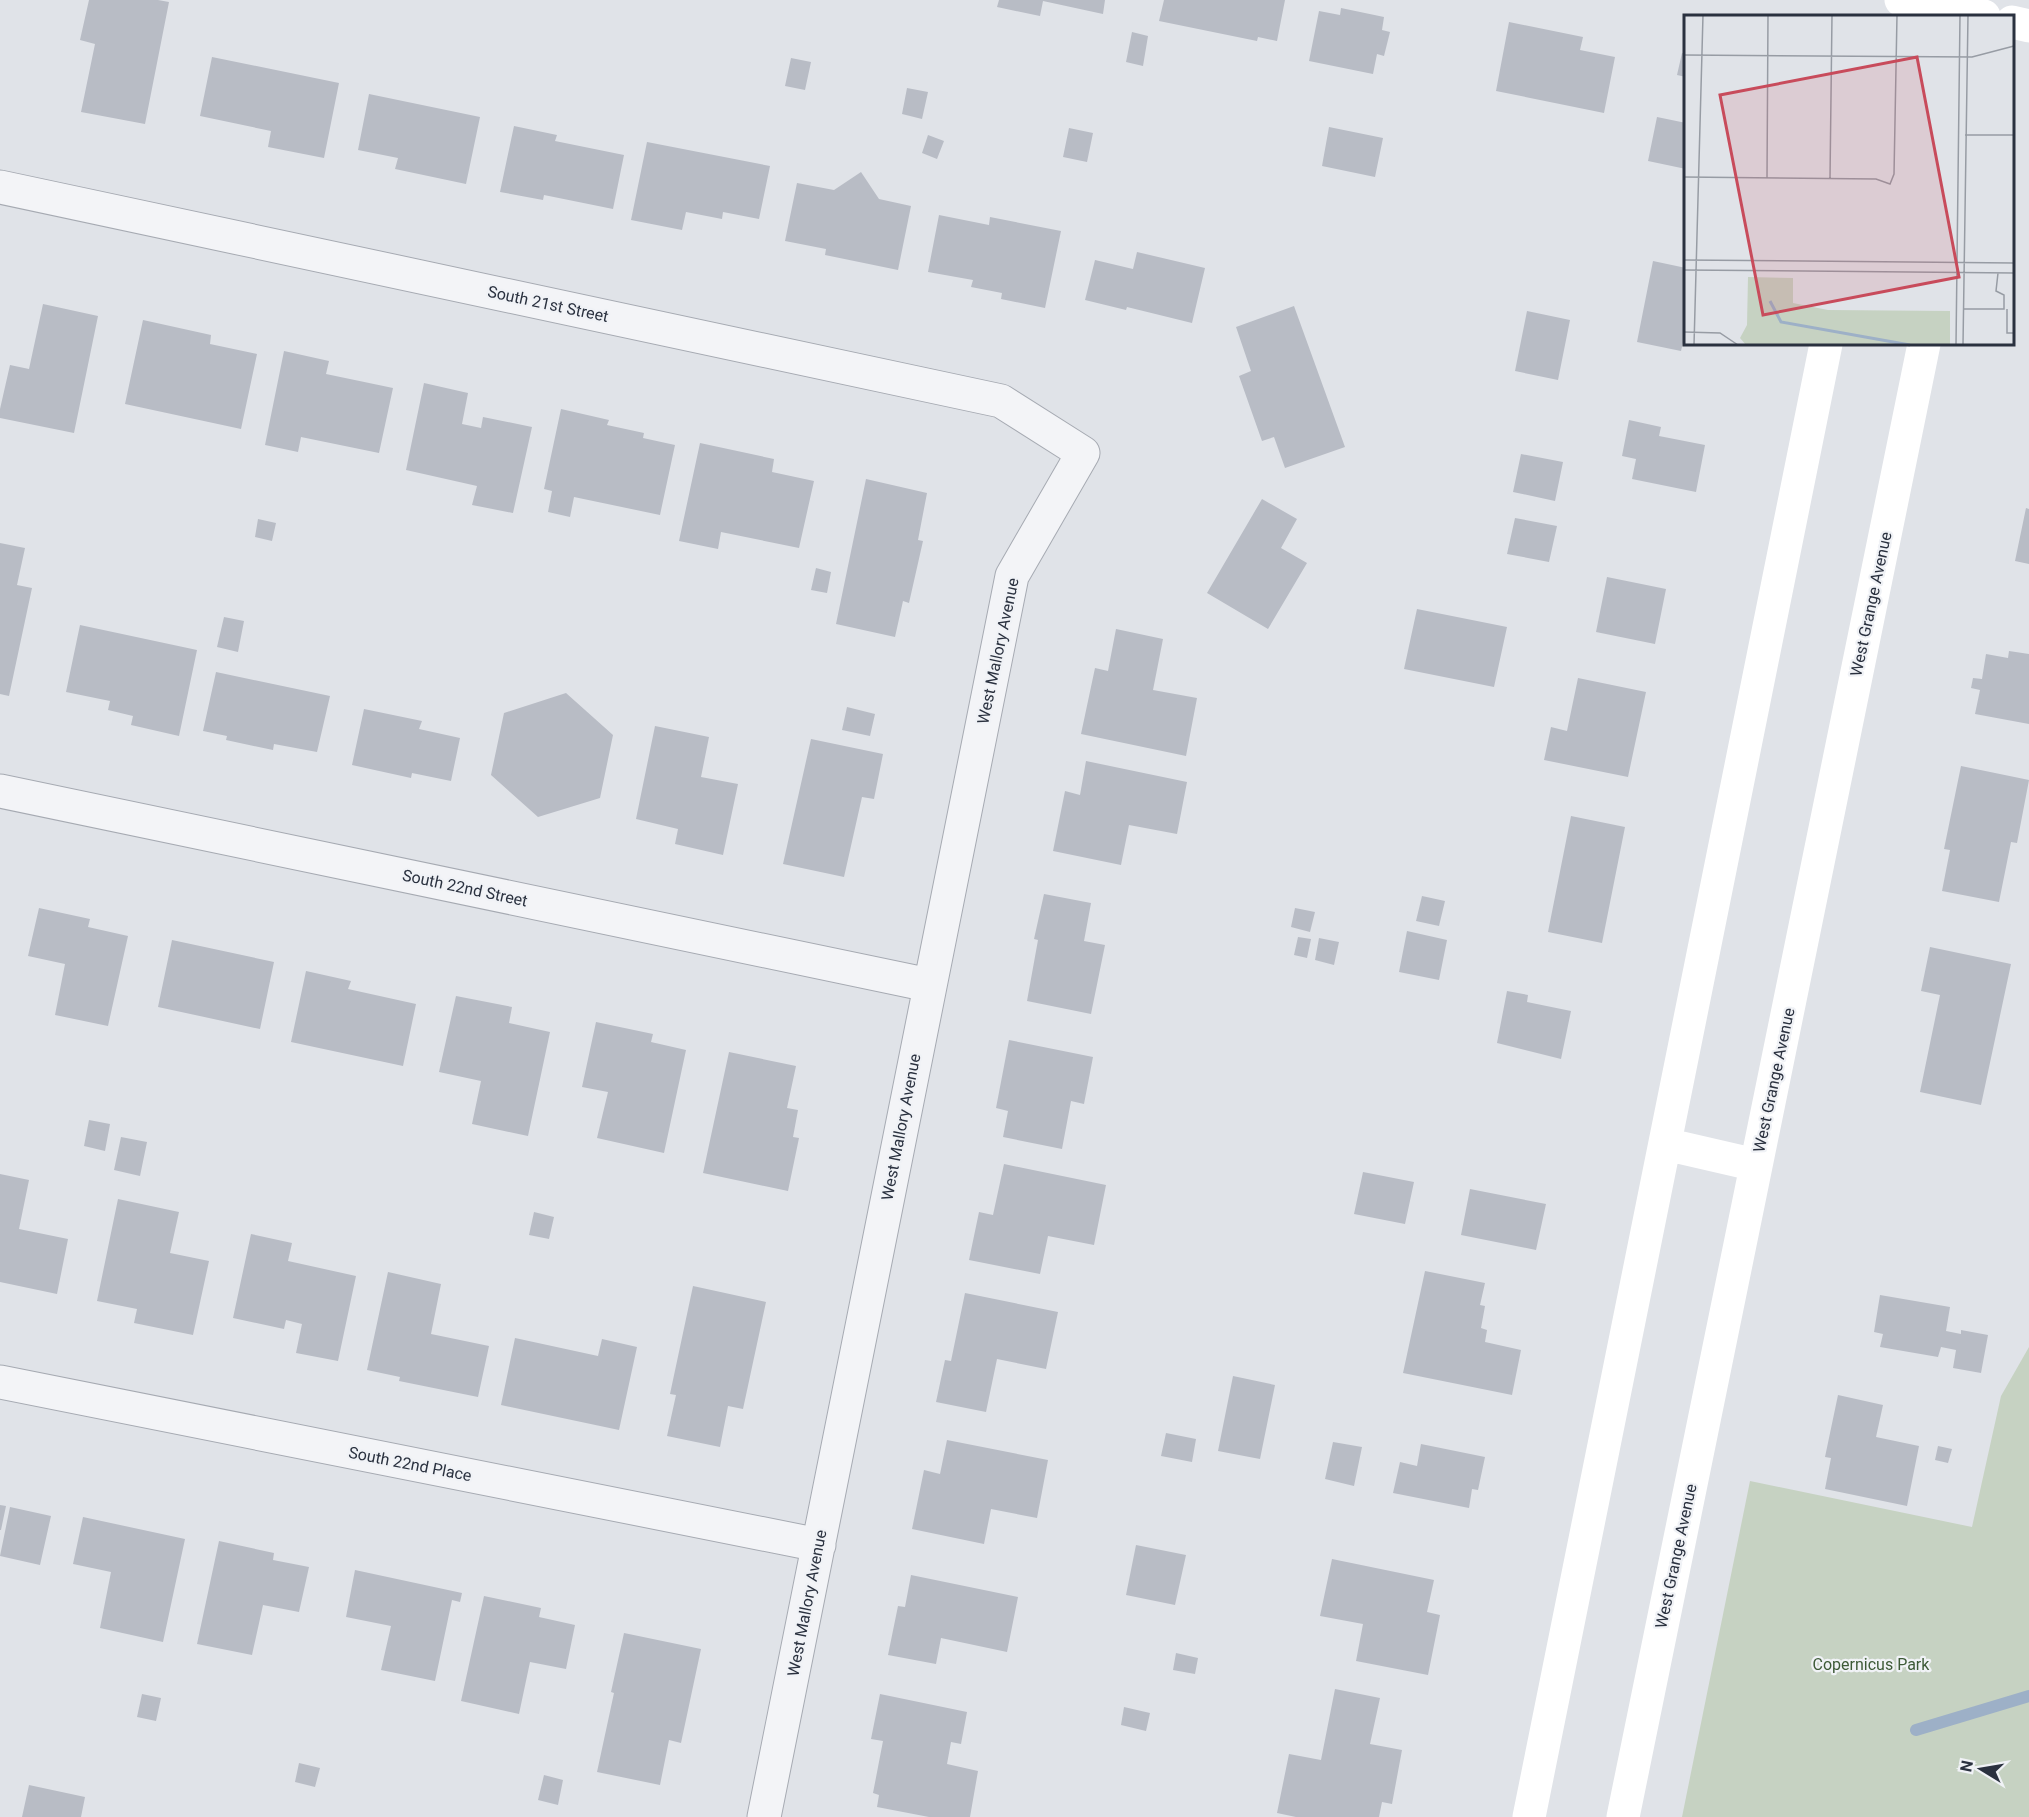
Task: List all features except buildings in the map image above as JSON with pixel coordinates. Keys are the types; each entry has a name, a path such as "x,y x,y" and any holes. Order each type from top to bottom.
{"street":[{"path":"1893,15 1896,0"},
{"path":"1901,0 1979,15"},
{"path":"1991,15 1994,0"},
{"path":"2014,22 2029,26"},
{"name":"South 21st Street","path":"0,187 1001,401 1083,453"},
{"path":"1529,1817 1827,345"},
{"name":"West Grange Avenue","path":"1623,1817 1924,345"},
{"name":"West Mallory Avenue","path":"764,1817 1012,576 1083,453"},
{"name":"South 22nd Street","path":"0,791 929,985"},
{"path":"1665,1144 1756,1165"},
{"name":"South 22nd Place","path":"0,1382 819,1545"}],"green space":[{"name":"Copernicus Park","path":"2029,1347 2029,1817 1682,1817 1750,1481 1972,1527 2001,1396"}],"waterway":[{"path":"1916,1730 2029,1696"}]}
